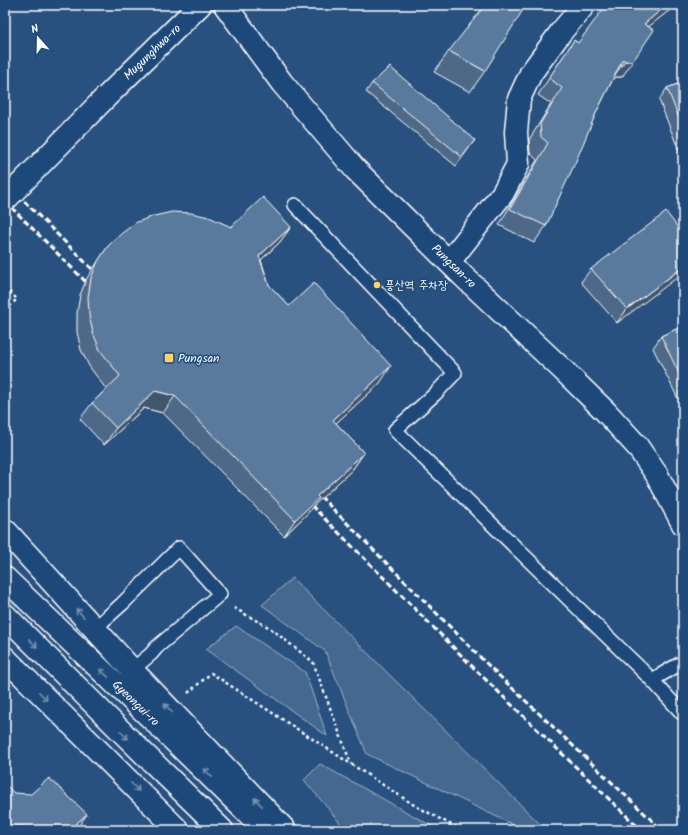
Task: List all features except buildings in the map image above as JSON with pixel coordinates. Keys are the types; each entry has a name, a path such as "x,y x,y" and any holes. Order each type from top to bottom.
{"main road":[{"name":"Mugunghwa-ro","path":"5,200 104,99 200,5"},
{"name":"Pungsan-ro","path":"225,5 282,83 356,170 449,262 562,368 606,412 637,446 657,475 683,524"},
{"path":"449,262 504,193 518,164 516,132 519,99 531,73 561,32 584,5"},
{"path":"5,530 132,670 285,830"},
{"name":"Gyeongui-ro","path":"5,578 158,724 265,830"},
{"path":"5,615 222,830"},
{"path":"5,658 178,830"}],"lane":[{"path":"295,205 455,373 435,394 395,430 652,680 683,714"},
{"path":"94,628 122,604 179,548 220,594 132,670"},
{"path":"652,680 683,662"}],"path":[{"path":"5,288 17,299 5,311"},
{"path":"220,594 235,609 270,628 313,662 351,765"},
{"path":"186,694 212,673 414,805 461,830"}],"shaded area":[{"path":"292,578 546,830 524,830 367,754 325,651 262,605"},
{"path":"236,626 305,672 327,736 206,649"},
{"path":"320,764 439,830 346,830 304,780"}],"railway":[{"path":"5,182 100,277"},
{"path":"5,201 93,289"},
{"path":"314,490 491,668 662,830"},
{"path":"305,499 482,676 641,830"}],"place":[{"name":"풍산역 주차장","path":"377,285"},
{"name":"Pungsan","path":"169,358"}]}
